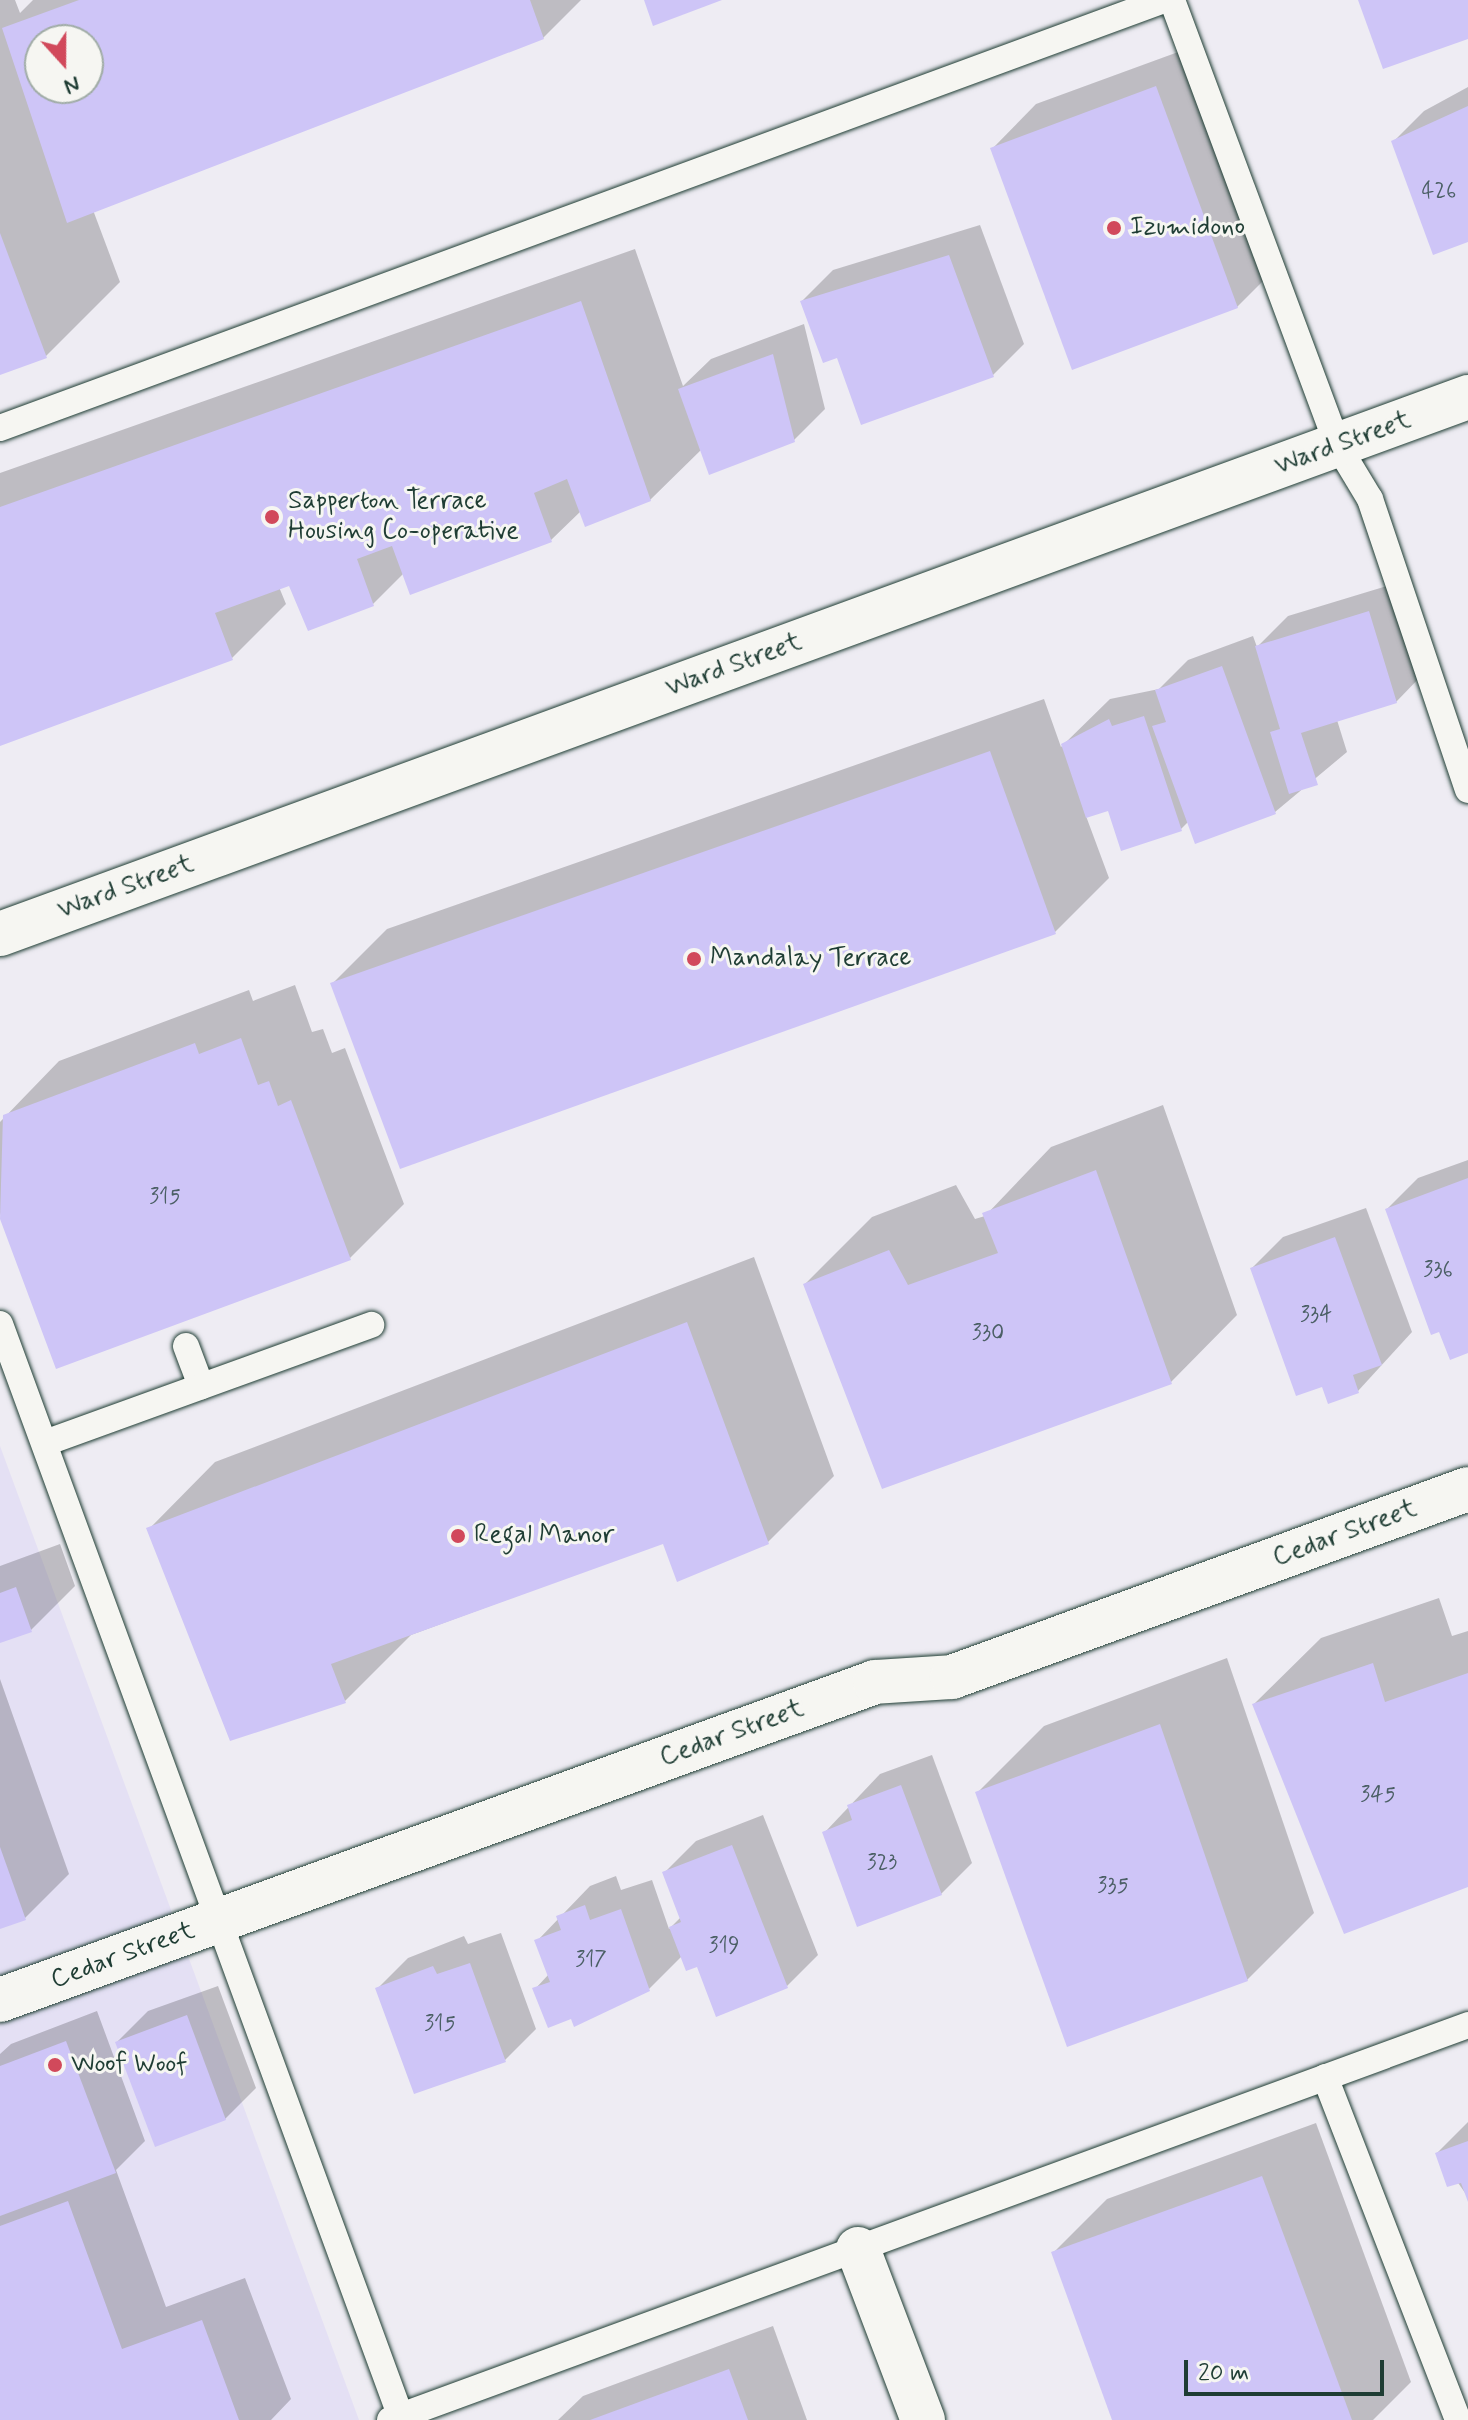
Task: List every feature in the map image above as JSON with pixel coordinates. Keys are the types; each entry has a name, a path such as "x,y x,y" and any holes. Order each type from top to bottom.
{"street":[{"name":"Ward Street","path":"0,934 1468,397"},
{"name":"Cedar Street","path":"0,2000 875,1682 952,1677 1468,1489"},
{"path":"858,2249 923,2420"}],"lane":[{"path":"0,428 1164,0"},
{"path":"1172,0 1338,446 1370,499 1468,790"},
{"path":"0,1324 398,2419 1468,2025"},
{"path":"45,1443 371,1325"},
{"path":"186,1346 201,1386"},
{"path":"1325,2077 1458,2420"}],"shaded area":[{"path":"0,1446 359,2420 0,2420"}],"building":[{"path":"79,0 530,0 544,39 67,223 27,104 104,104 104,24 24,24 24,94 2,28"},
{"path":"644,0 722,0 653,26"},
{"path":"1358,0 1468,0 1468,39 1383,69"},
{"name":"Izumidono","path":"1156,86 1238,308 1072,370 990,148"},
{"path":"1468,106 1468,242 1433,255 1391,141"},
{"path":"0,233 47,358 0,375"},
{"path":"949,255 994,377 861,425 837,358 823,363 800,301"},
{"name":"Sapperton Terrace Housing Co-operative","path":"581,301 651,501 585,527 567,479 534,493 552,542 410,595 392,546 357,559 374,606 308,631 289,586 215,613 233,660 0,746 0,507"},
{"path":"773,354 795,442 709,475 678,389"},
{"path":"1369,611 1397,703 1301,733 1318,785 1289,794 1270,732 1280,729 1255,646"},
{"path":"1222,666 1276,814 1195,844 1152,726 1166,722 1155,690"},
{"path":"1144,716 1182,831 1121,851 1108,811 1086,818 1061,744 1109,719 1112,726"},
{"name":"Mandalay Terrace","path":"990,751 1056,934 400,1169 330,983"},
{"path":"241,1038 258,1085 269,1081 278,1106 291,1100 351,1260 56,1369 0,1219 3,1115 195,1043 199,1054"},
{"path":"1096,1170 1172,1384 882,1489 803,1284 889,1250 908,1285 998,1253 982,1213"},
{"path":"1468,1178 1468,1353 1450,1360 1439,1332 1431,1335 1385,1209"},
{"path":"1335,1237 1382,1365 1353,1375 1359,1393 1328,1404 1322,1387 1296,1396 1250,1268"},
{"name":"Regal Manor","path":"687,1322 769,1544 677,1582 663,1544 331,1664 346,1703 230,1741 146,1528"},
{"path":"16,1587 32,1632 0,1643 0,1593"},
{"path":"1373,1663 1385,1702 1468,1673 1468,1887 1344,1934 1252,1704"},
{"path":"1160,1724 1248,1981 1067,2047 975,1792"},
{"path":"901,1785 942,1895 857,1927 822,1832 852,1820 847,1805"},
{"path":"732,1845 788,1988 716,2017 697,1967 686,1971 669,1927 681,1922 662,1872"},
{"path":"0,1847 26,1920 0,1929"},
{"path":"585,1905 590,1920 621,1909 650,1991 574,2027 571,2019 548,2028 532,1988 550,1982 534,1940 561,1930 556,1916"},
{"path":"470,1963 506,2062 414,2094 375,1988 433,1966 437,1974"},
{"path":"187,2015 226,2120 155,2147 115,2042"},
{"path":"66,2041 116,2173 0,2216 0,2066"},
{"path":"1468,2141 1468,2202 1461,2183 1447,2187 1435,2153"},
{"path":"1262,2176 1352,2420 1112,2420 1051,2252"},
{"path":"68,2201 122,2349 202,2320 239,2420 0,2420 0,2226"},
{"path":"729,2369 748,2420 590,2420"}],"place":[{"name":"Izumidono","path":"1114,228"},
{"name":"Sapperton Terrace Housing Co-operative","path":"272,517"},
{"name":"Mandalay Terrace","path":"694,959"},
{"name":"Regal Manor","path":"458,1536"},
{"name":"Woof Woof","path":"55,2065"}]}
